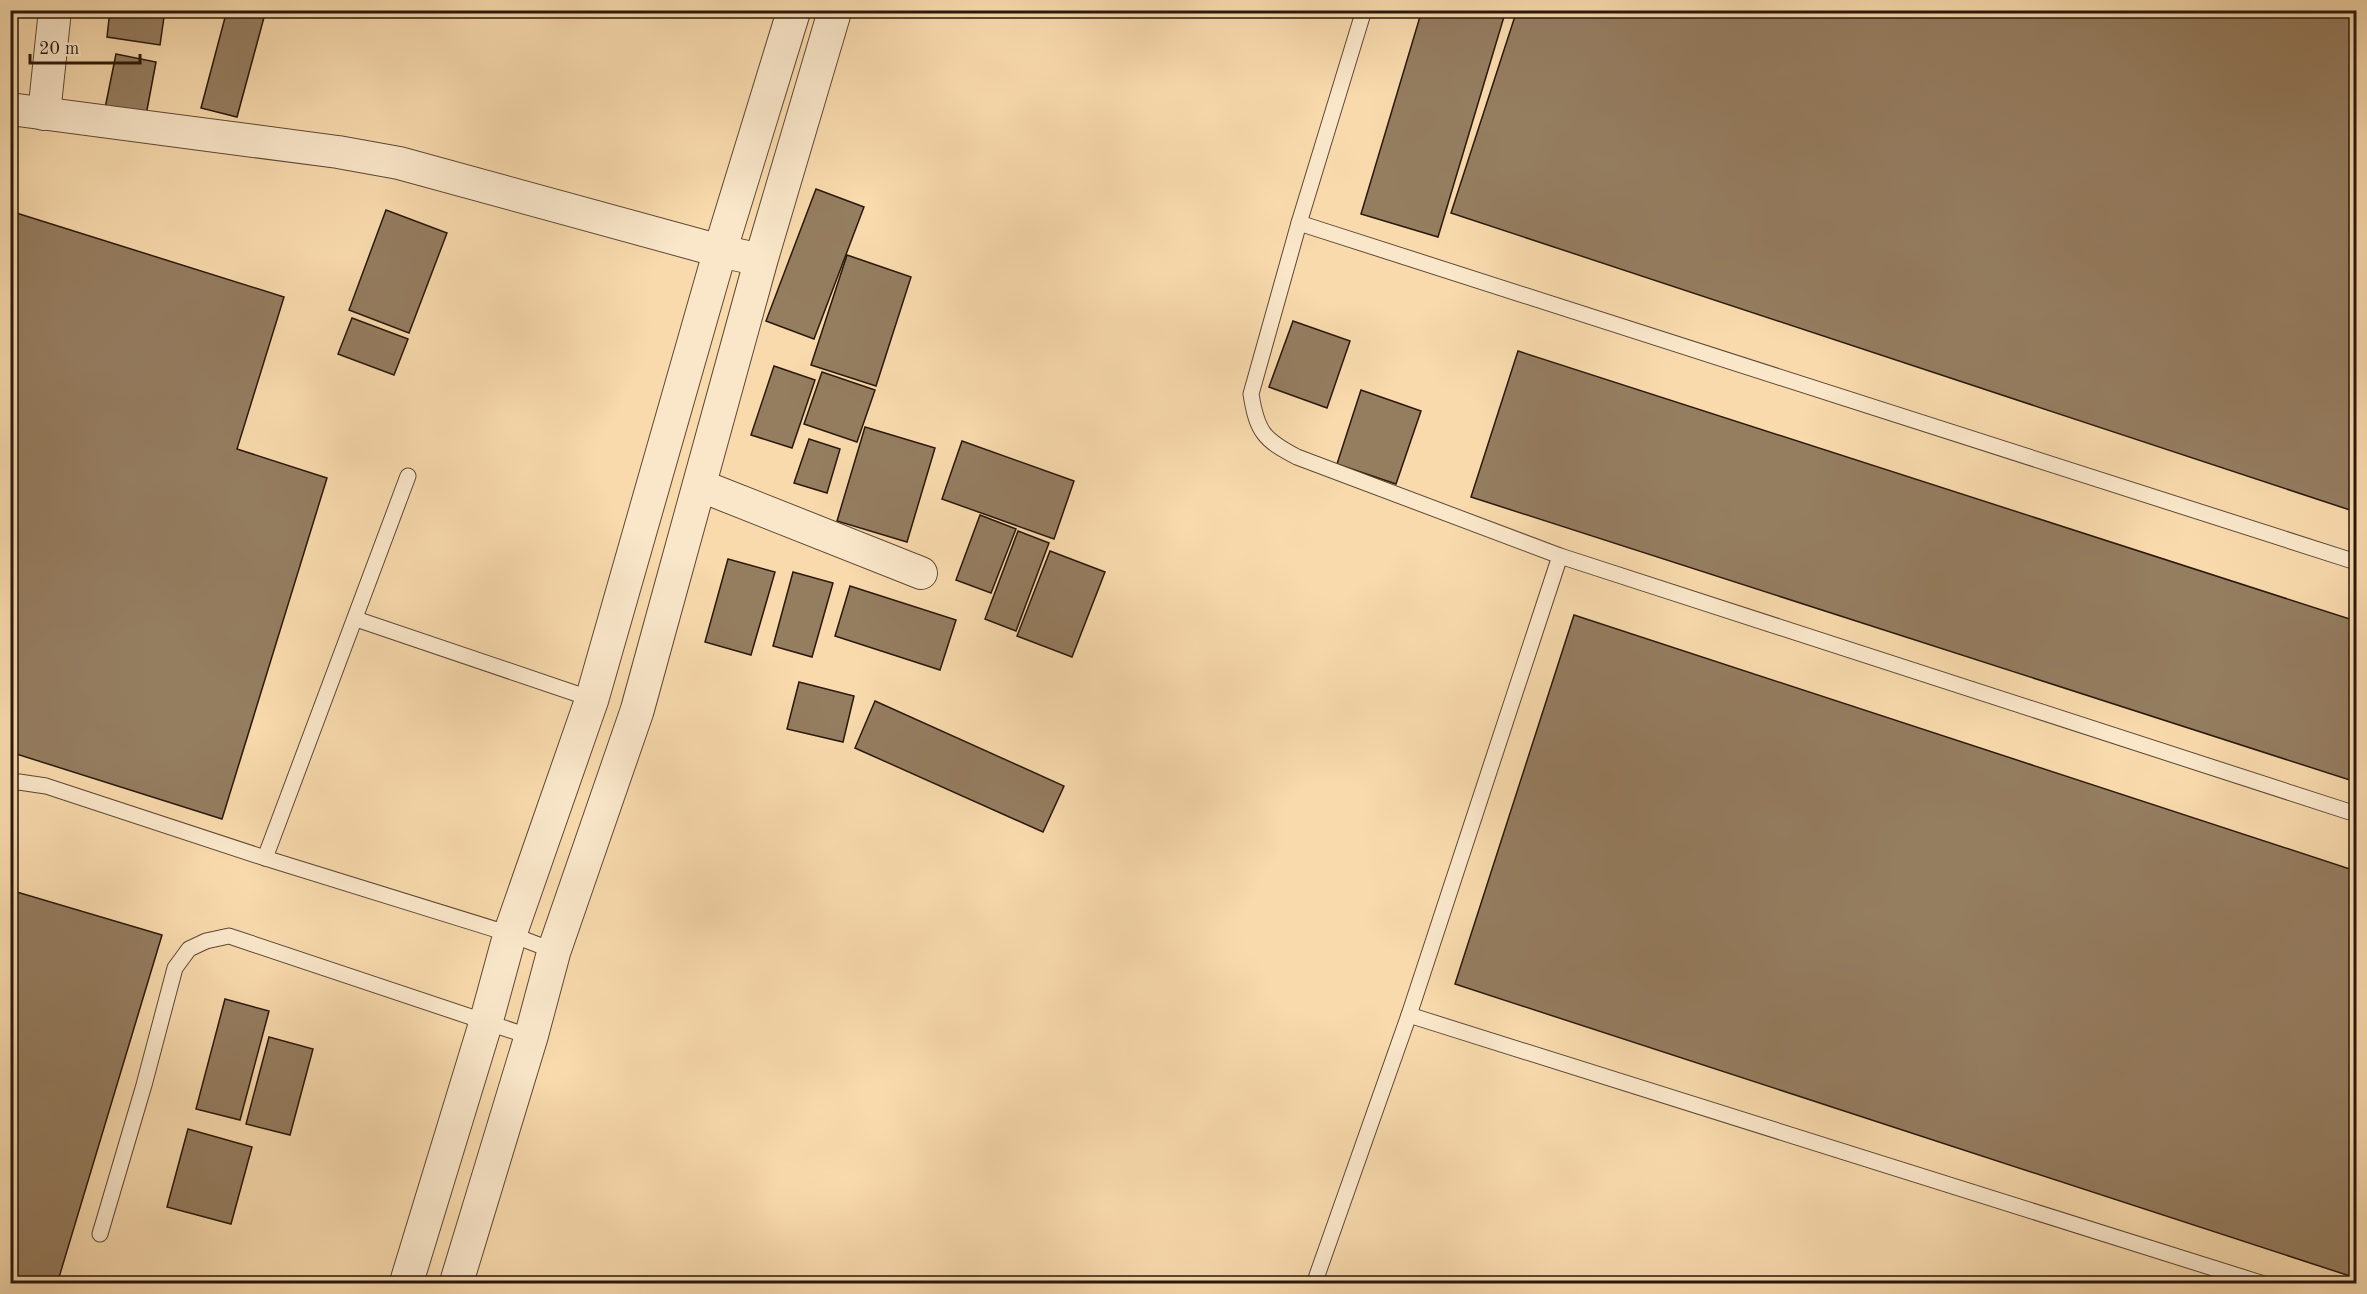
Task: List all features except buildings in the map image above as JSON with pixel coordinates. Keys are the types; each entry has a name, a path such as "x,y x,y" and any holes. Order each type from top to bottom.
{"street":[{"path":"44,114 55,10"},
{"path":"406,1284 486,1022 510,934 592,699 720,251 794,10"},
{"path":"456,1284 531,1037 554,951 637,711 761,260 835,10"},
{"path":"10,109 338,152 399,163 720,251 761,260"},
{"path":"699,485 921,573"}],"lane":[{"path":"1364,10 1299,224 1251,394 1255,421 1272,444 1297,457 1560,556 2356,814"},
{"path":"1299,224 2356,562"},
{"path":"266,858 408,476"},
{"path":"1314,1284 1409,1015 1560,556"},
{"path":"356,620 592,699"},
{"path":"10,785 19,782 46,786 510,934 554,951"},
{"path":"100,1234 155,1047 175,968 189,949 206,941 229,936 531,1037"},
{"path":"1409,1015 2264,1284"}]}
